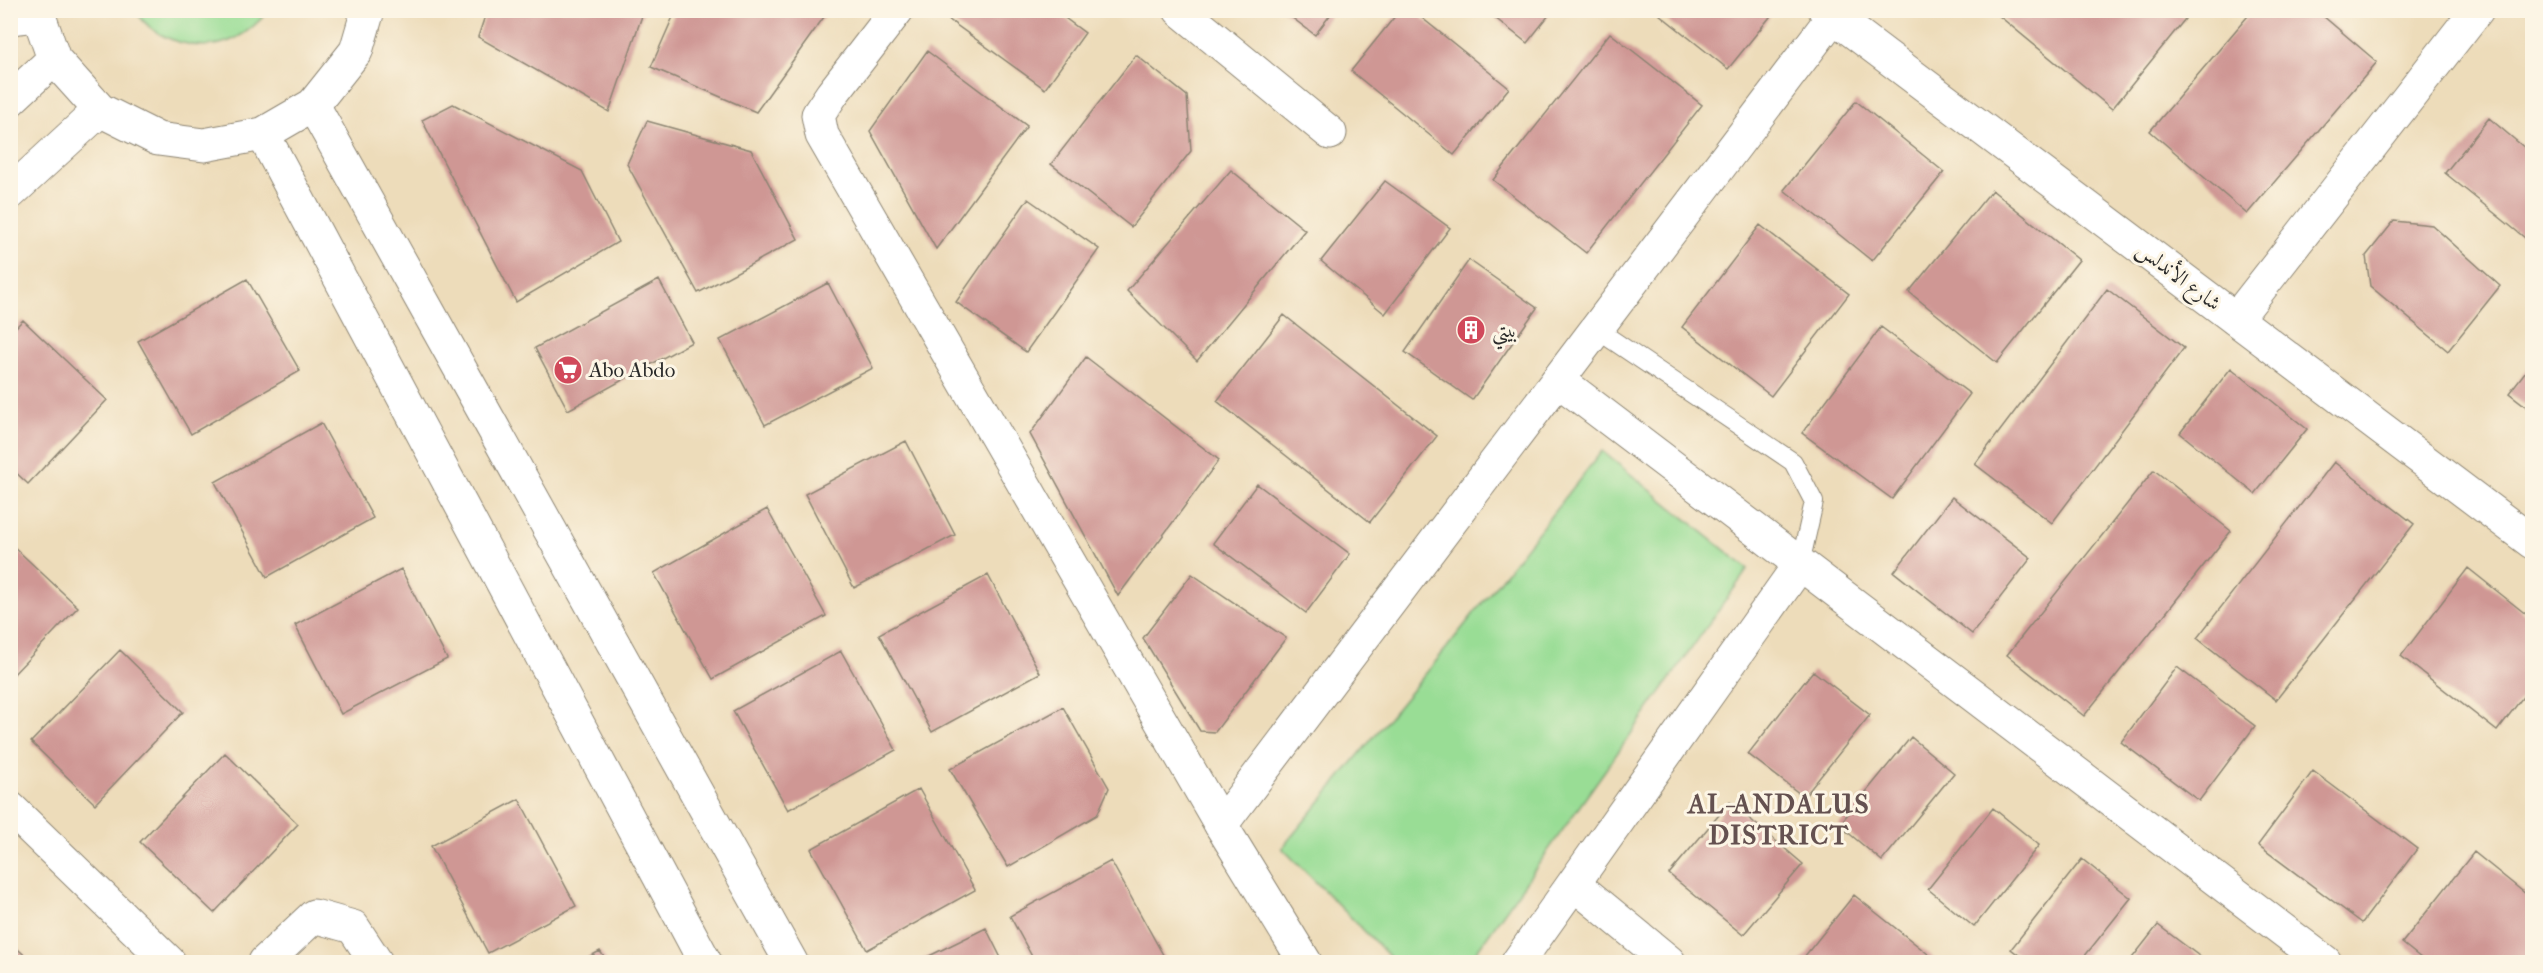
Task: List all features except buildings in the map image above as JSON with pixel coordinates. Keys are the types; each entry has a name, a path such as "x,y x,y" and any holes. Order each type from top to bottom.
{"street":[{"path":"28,14 54,59 100,110 158,139 204,145 263,134 313,105 356,51 368,10"},
{"path":"897,10 818,115 822,135 1221,825 1305,963"},
{"path":"1180,10 1330,133"},
{"path":"2236,319 2477,10"},
{"path":"1221,825 1558,380 1832,12"},
{"name":"شارع الأندلس","path":"1832,12 2532,542"},
{"path":"10,100 54,59"},
{"path":"313,105 791,963"},
{"path":"10,193 100,110"},
{"path":"263,134 705,963"},
{"path":"1558,380 2325,963"},
{"path":"1518,963 1800,564"},
{"path":"10,808 170,963"},
{"path":"1574,884 1670,963"},
{"path":"265,963 314,915 353,927 376,963"}],"lane":[{"path":"1596,329 1793,462 1814,502 1800,564"}],"green space":[{"path":"136,11 268,11 254,26 236,38 223,43 195,45 167,38 144,22"},
{"path":"1602,451 1748,569 1469,962 1395,962 1282,848 1441,655"}],"place":[{"name":"بيتي","path":"1471,330"},
{"name":"Abo Abdo","path":"568,370"}],"district":[{"name":"AL-ANDALUS DISTRICT","path":"1779,820"}]}
